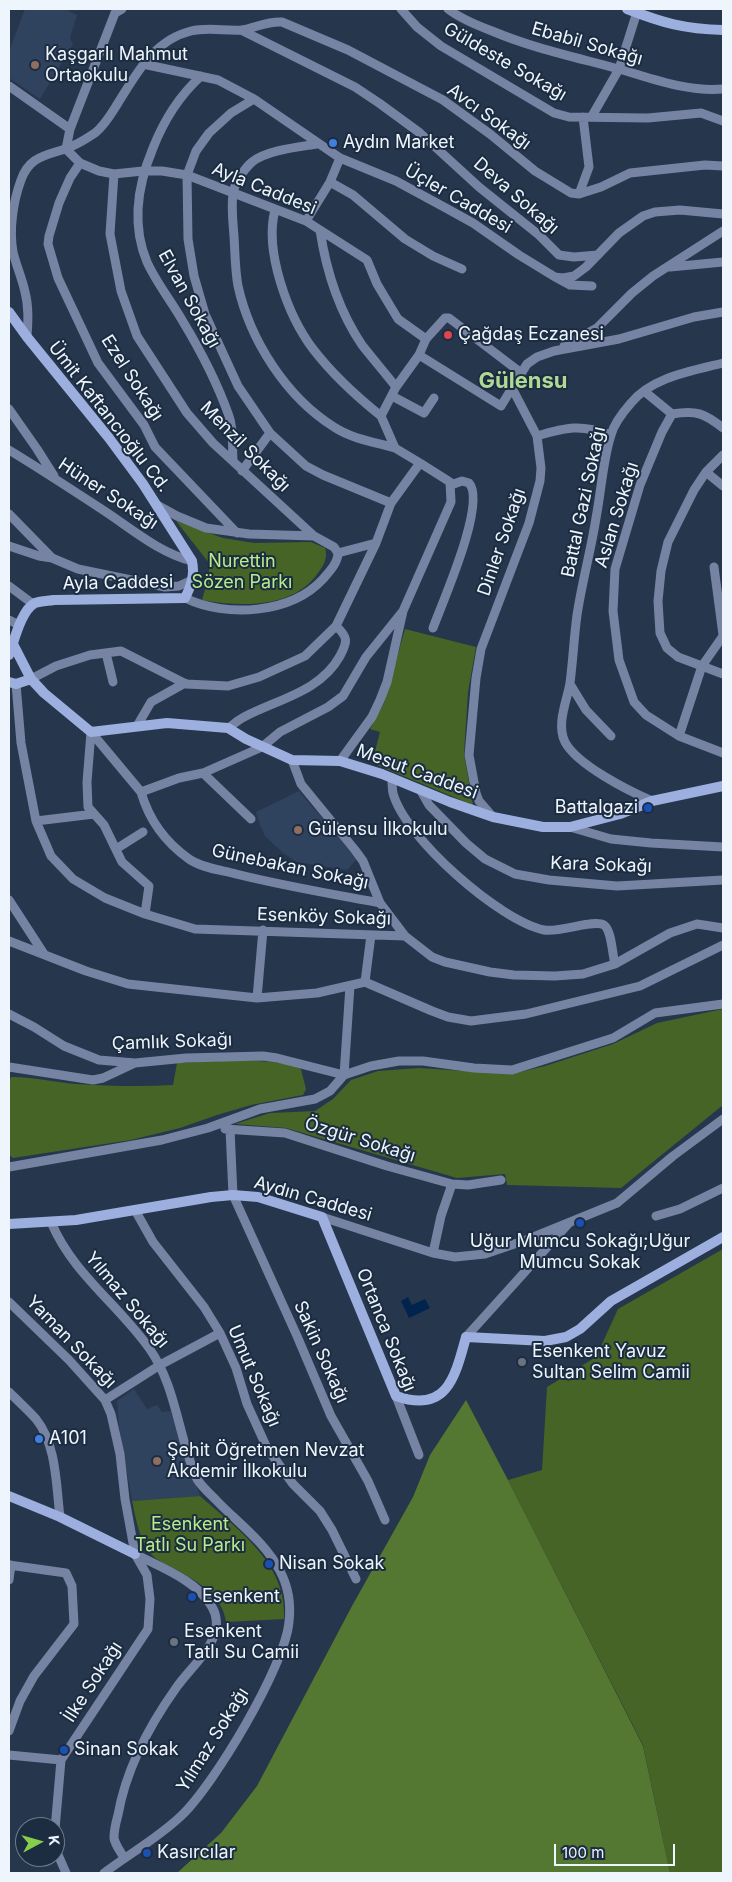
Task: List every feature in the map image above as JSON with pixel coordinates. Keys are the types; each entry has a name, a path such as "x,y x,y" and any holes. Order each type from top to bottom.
{"street":[{"path":"66,149 70,129 115,13 122,9"},
{"name":"Güldeste Sokağı","path":"400,9 417,27 454,55 554,112 569,117 648,118 701,113 723,121"},
{"name":"Ebabil Sokağı","path":"448,9 470,22 518,42 561,55 619,69 680,87 723,89"},
{"path":"579,194 588,167 588,117 619,69 632,11 672,25 694,29 723,30"},
{"name":"Avcı Sokağı","path":"241,30 274,22 282,22 340,46 443,100 490,134 535,171 571,193 579,194"},
{"path":"27,337 28,311 25,290 13,252 12,236 13,210 21,180 27,168 36,159 66,149 95,132 107,120 143,64 160,46 173,37 214,29 241,30"},
{"name":"Deva Sokağı","path":"241,30 355,87 379,103 420,133 479,187 539,235 559,255 574,257 598,255"},
{"name":"Üçler Caddesi","path":"143,64 218,80 254,99 340,158 396,181 444,207 555,277 570,285 592,286"},
{"name":"Elvan Sokağı","path":"201,76 172,107 160,131 143,171 138,196 138,211 140,234 146,259 196,343 229,415 233,461"},
{"path":"9,86 70,129"},
{"path":"254,99 231,113 210,133 196,151 187,175 188,239 194,276 205,314 238,386 270,433 306,466 322,475 391,503"},
{"path":"317,144 262,156 253,161 245,170 233,193 238,284 245,311 269,359 284,381 304,403 335,428 350,435 395,448 447,479 451,485 451,502 404,611 380,700 372,717 340,761"},
{"name":"Ayla Caddesi","path":"66,149 80,163 99,171 114,174 143,171 187,175 306,221 320,230 328,270 350,326 394,391"},
{"path":"306,221 330,182 340,158"},
{"name":"Ezel Sokağı","path":"80,163 70,178 59,203 48,236 48,244 58,278 98,363 144,425 155,447 236,533"},
{"path":"579,194 601,187 630,174 705,166 723,166"},
{"name":"Menzil Sokağı","path":"114,174 110,234 121,291 137,336 187,413 213,442 314,536 334,547 338,553"},
{"path":"330,182 353,195 404,239 433,256 462,269"},
{"path":"275,210 272,228 279,280 303,334 336,376 381,416 395,448"},
{"path":"555,277 574,276 586,267 619,233 653,212 680,210 723,214"},
{"path":"320,230 367,260 377,284 398,319 426,339"},
{"path":"419,355 502,406 520,372 531,360 554,351 597,328 632,293 667,267 723,231"},
{"path":"667,267 723,262"},
{"name":"Ümit Kaftancıoğlu Cd.","path":"9,312 109,438 156,505 192,562"},
{"path":"554,351 619,339 694,317 723,312"},
{"path":"381,416 394,391 419,355 426,339 446,318 449,318 520,372"},
{"name":"Battal Gazi Sokağı","path":"652,801 632,792 598,772 566,744 563,735 563,719 570,684 578,613 611,435 621,416 632,402 663,380 723,364"},
{"name":"Dinler Sokağı","path":"492,817 479,801 471,771 469,755 472,705 481,649 529,523 541,468 537,436 512,388"},
{"path":"394,391 424,413 434,398"},
{"path":"644,392 672,414 698,412 712,419 723,428"},
{"path":"9,409 37,448 55,478"},
{"name":"Aslan Sokağı","path":"672,414 662,432 640,485 615,569 613,611 619,660 634,702 646,715 679,736 723,753"},
{"path":"537,436 573,428 590,428 611,435"},
{"path":"242,470 270,433"},
{"name":"Hüner Sokağı","path":"9,450 55,478 145,539 177,558 192,562"},
{"path":"723,455 706,472 680,516 668,542 658,601 660,633 664,643 672,653 723,674"},
{"path":"12,683 31,679 56,666 90,655 125,652 185,684 228,686 259,677 305,656 336,626 376,543 391,503 420,463"},
{"path":"706,472 723,486"},
{"path":"433,628 469,531 474,503 473,490 469,483 462,480 451,485"},
{"path":"156,505 206,528 236,533 314,536"},
{"path":"11,517 52,558"},
{"path":"338,553 376,543"},
{"path":"9,546 38,556 52,558 78,570 165,587 179,586 192,580"},
{"name":"Ayla Caddesi","path":"33,604 63,600 185,598 209,608 220,610 263,608 288,603 308,593 333,566 337,560 338,553"},
{"path":"185,598 192,580 192,562"},
{"path":"679,736 702,666 723,636 714,568"},
{"path":"9,586 33,604 19,625 9,655"},
{"path":"141,792 179,778 203,774 262,747 280,732 313,716 343,696 366,656 404,611"},
{"path":"9,620 19,625"},
{"path":"228,728 242,718 308,688 332,669 342,653 346,640 344,634 336,626"},
{"path":"13,644 31,679 44,693 91,732 88,807 104,825 122,862 149,886 145,914"},
{"path":"106,653 113,682"},
{"name":"Esenköy Sokağı","path":"12,683 36,821 53,859 73,879 105,898 145,914 195,929 405,936 438,960 498,973 534,976 579,974 614,964 670,933 700,924 723,928"},
{"path":"136,726 151,702 185,684"},
{"path":"570,684 586,710 611,736"},
{"name":"Mesut Caddesi","path":"91,732 167,723 228,728 262,747 292,760 340,761 392,778 421,791 492,817 543,827 570,827 620,814 652,801 723,786"},
{"name":"Günebakan Sokağı","path":"91,732 141,792 146,808 155,825 172,845 190,860 203,866 248,877 380,902"},
{"path":"292,760 301,784 363,861 380,902 405,936"},
{"path":"203,774 251,819"},
{"path":"392,778 393,793 400,810 432,850 462,881 492,904 541,929 557,930 594,924 604,925 608,929 610,936 614,964"},
{"name":"Kara Sokağı","path":"421,791 429,805 466,843 485,859 516,875 608,885 723,880"},
{"path":"36,821 94,814"},
{"path":"570,827 611,839 651,844 723,847"},
{"path":"116,849 144,832"},
{"path":"9,900 44,954"},
{"path":"257,998 263,930"},
{"path":"365,982 372,935"},
{"path":"9,941 86,971 128,984 257,998 318,993 365,982 448,1017 472,1021 526,1014 640,986 723,945"},
{"path":"9,1167 162,1140 208,1128 260,1109 322,1096 336,1086 344,1075 350,986"},
{"path":"344,1075 371,1066 399,1061 424,1061 474,1068 512,1070 613,1038 654,1013 723,1004"},
{"name":"Çamlık Sokağı","path":"9,1014 64,1046 94,1059 135,1063 186,1058 263,1056 344,1075"},
{"path":"9,1067 93,1080 103,1078 135,1063"},
{"name":"Aydın Caddesi","path":"9,1224 76,1220 233,1195 258,1197 433,1253 455,1257 485,1254 526,1240 571,1220 617,1203 673,1156 723,1118"},
{"name":"Özgür Sokağı","path":"208,1128 285,1133 387,1166 452,1184 468,1185 501,1180"},
{"path":"230,1129 233,1195"},
{"path":"433,1253 441,1216 452,1184"},
{"path":"656,1216 680,1210 723,1188"},
{"name":"Sakin Sokağı","path":"233,1195 331,1416 368,1481 385,1520"},
{"name":"Umut Sokağı","path":"135,1210 153,1242 204,1307 220,1332 236,1368 246,1404 267,1448 293,1484 320,1511 332,1530 356,1579"},
{"name":"Ortanca Sokağı","path":"322,1217 420,1455"},
{"path":"396,1396 419,1402 434,1397 451,1383 456,1373 466,1337 571,1220"},
{"name":"Yılmaz Sokağı","path":"51,1222 66,1252 91,1284 136,1332 160,1365 173,1397 192,1468 198,1480 270,1555 287,1589 290,1607 284,1646 253,1711 205,1788 183,1815 161,1834 124,1858"},
{"path":"466,1337 544,1341 566,1337 580,1329 611,1301 723,1237"},
{"name":"Yaman Sokağı","path":"9,1302 69,1360 105,1400 111,1414 120,1454 125,1500 135,1554"},
{"path":"105,1400 160,1365 220,1332"},
{"path":"9,1392 37,1420 48,1442 60,1517"},
{"path":"9,1496 60,1517 183,1578 213,1608 217,1628 214,1636 150,1728 135,1760 120,1801 115,1832 115,1842 124,1858 104,1873"},
{"name":"İlke Sokağı","path":"56,1817 61,1760 148,1629 150,1599 147,1575 135,1554"},
{"path":"9,1580 10,1565 66,1573 72,1586 74,1624 34,1676 20,1701 9,1730"},
{"path":"9,1755 61,1760"}],"shaded area":[{"name":"Kaşgarlı Mahmut Ortaokulu","path":"25,9 65,9 77,15 70,38 73,44 40,99 9,78 9,51"},
{"name":"Gülensu İlkokulu","path":"299,791 357,859 347,870 297,862 283,853 265,836 256,812"},
{"path":"408,1297 412,1305 425,1299 430,1308 409,1318 401,1301"},
{"name":"Şehit Öğretmen Nevzat Akdemir İlkokulu","path":"134,1389 147,1409 157,1405 162,1412 172,1411 200,1496 132,1501 119,1426 117,1401"}],"green space":[{"name":"Nurettin Sözen Parkı","path":"176,521 223,538 254,543 311,542 325,548 326,558 320,570 307,585 281,599 249,604 202,600 209,576 209,563"},
{"path":"405,629 476,647 468,692 464,754 473,805 372,763 380,732 370,729 384,703"},
{"path":"723,1009 723,1105 621,1188 507,1185 505,1174 457,1178 286,1128 235,1124 270,1113 315,1111 333,1099 351,1080 378,1071 419,1068 512,1074 545,1066 613,1044 657,1023"},
{"path":"243,1060 285,1063 301,1069 306,1089 303,1095 251,1105 180,1128 131,1140 13,1158 9,1155 9,1083 11,1077 88,1085 173,1085 177,1063"},
{"path":"723,1249 723,1873 670,1873 643,1745 508,1480 542,1470 547,1387 596,1357 618,1309"},
{"path":"466,1400 643,1746 670,1873 177,1873 221,1833 257,1786 352,1606 413,1497 430,1455"},
{"name":"Esenkent Tatlı Su Parkı","path":"200,1496 243,1534 269,1564 278,1581 283,1599 284,1619 226,1622 220,1604 208,1590 152,1555 144,1543 132,1501"}],"place":[{"name":"Kaşgarlı Mahmut Ortaokulu","path":"35,65"},
{"name":"Aydın Market","path":"333,143"},
{"name":"Çağdaş Eczanesi","path":"448,335"},
{"name":"Battalgazi","path":"648,808"},
{"name":"Gülensu İlkokulu","path":"298,830"},
{"name":"Uğur Mumcu Sokağı;Uğur Mumcu Sokak","path":"580,1223"},
{"name":"Esenkent Yavuz Sultan Selim Camii","path":"522,1362"},
{"name":"A101","path":"39,1439"},
{"name":"Şehit Öğretmen Nevzat Akdemir İlkokulu","path":"157,1461"},
{"name":"Nisan Sokak","path":"269,1564"},
{"name":"Esenkent","path":"192,1597"},
{"name":"Esenkent Tatlı Su Camii","path":"174,1642"},
{"name":"Sinan Sokak","path":"64,1750"},
{"name":"Kasırcılar","path":"147,1853"}],"district":[{"name":"Gülensu","path":"523,381"}]}
